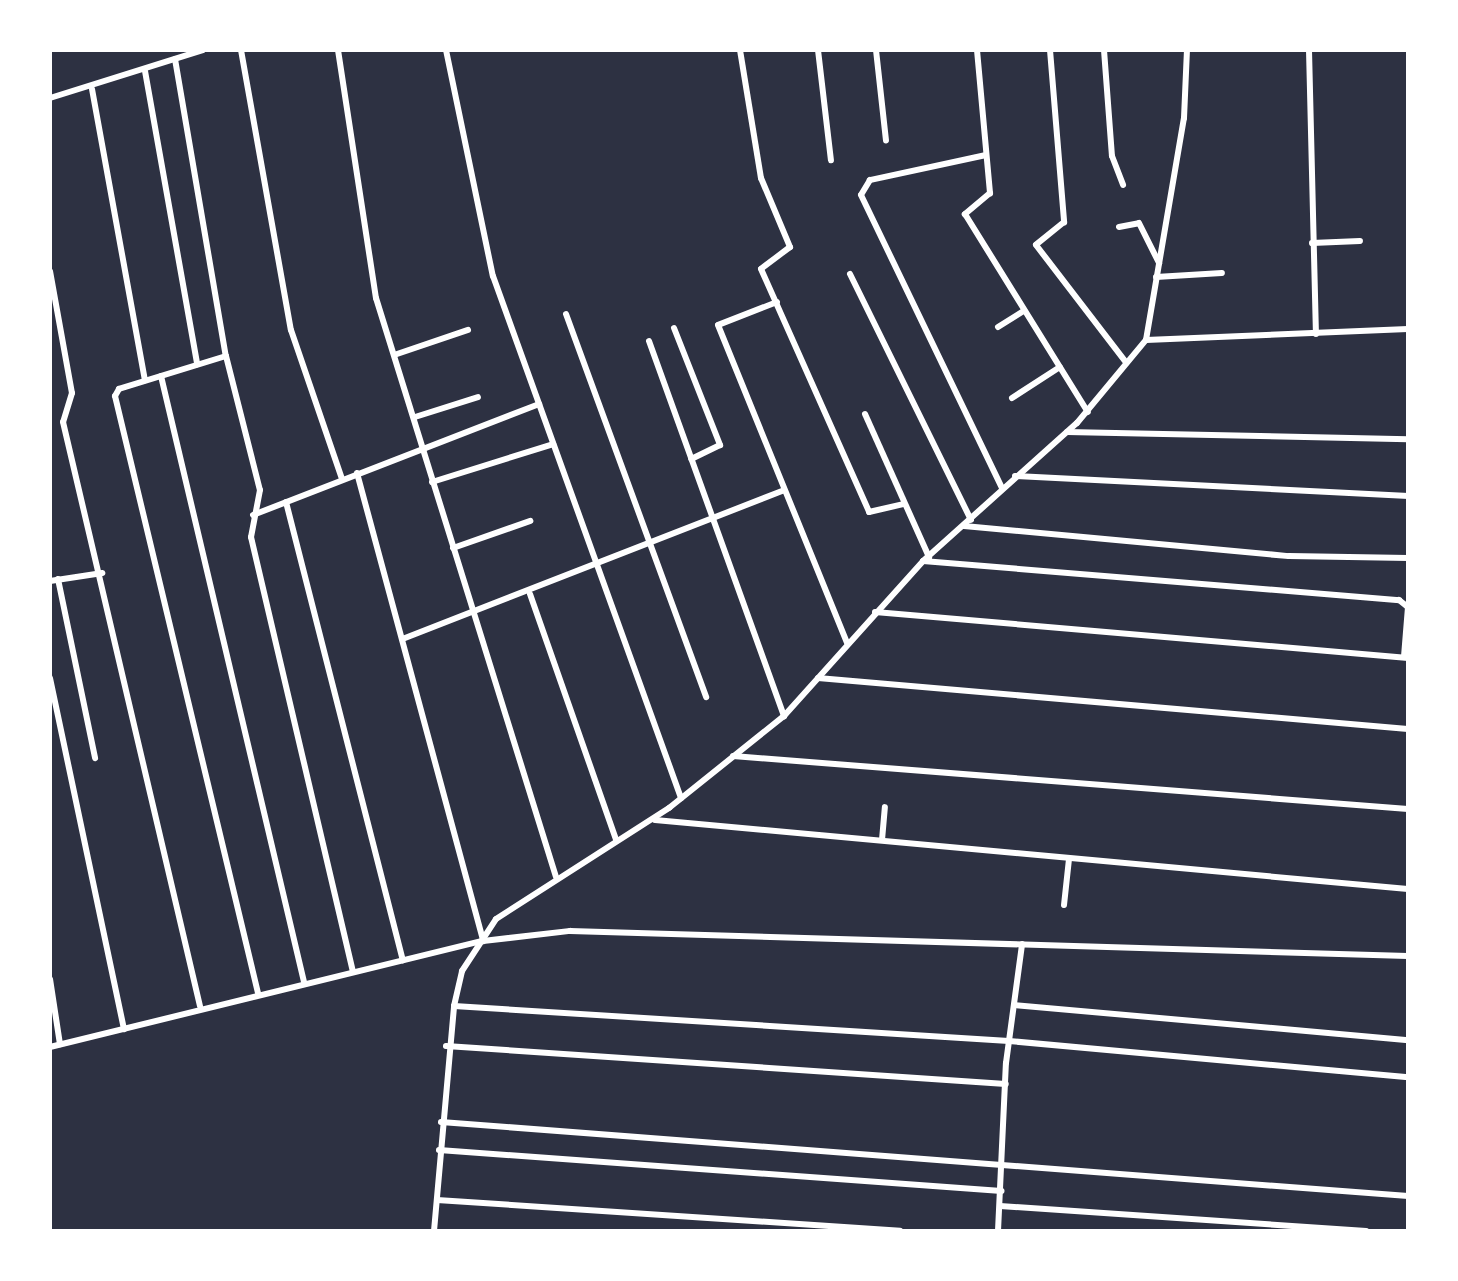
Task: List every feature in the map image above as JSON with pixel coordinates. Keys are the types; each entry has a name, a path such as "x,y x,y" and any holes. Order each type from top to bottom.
{"street":[{"path":"50,98 92,89 203,50"},
{"path":"241,50 291,330 342,479"},
{"path":"338,50 372,280 556,877"},
{"path":"446,50 483,246 593,568 681,798"},
{"path":"740,50 761,178 790,247 761,267 869,512 903,504"},
{"path":"818,50 831,160"},
{"path":"876,50 886,140"},
{"path":"977,50 990,193 965,214 1088,412"},
{"path":"1050,50 1064,222 1036,245 1125,361"},
{"path":"1104,50 1112,156 1123,185"},
{"path":"434,1231 446,1046 462,971 496,919 556,877 653,819 784,716 926,559 1088,412 1125,361 1146,340 1184,118 1187,50"},
{"path":"1309,50 1316,334"},
{"path":"175,59 226,356 258,506 253,515 251,537 353,971"},
{"path":"145,71 197,364"},
{"path":"92,89 145,380"},
{"path":"986,155 870,180 861,195 1002,488"},
{"path":"1119,227 1139,223 1159,263"},
{"path":"1312,243 1360,241"},
{"path":"50,271 72,393 63,422 102,573 200,1006"},
{"path":"1156,277 1222,273"},
{"path":"850,274 971,520"},
{"path":"777,302 718,325 847,643"},
{"path":"998,327 1024,311"},
{"path":"566,314 706,697"},
{"path":"674,328 720,445 691,459"},
{"path":"1146,340 1408,329"},
{"path":"397,354 468,330"},
{"path":"649,341 784,716"},
{"path":"226,356 145,380 115,396 258,993"},
{"path":"1012,398 1060,367"},
{"path":"161,376 304,982"},
{"path":"415,417 478,397"},
{"path":"253,515 539,404"},
{"path":"865,414 926,559"},
{"path":"1067,432 1408,439"},
{"path":"432,482 553,444"},
{"path":"357,473 405,638 483,941"},
{"path":"1015,476 1408,496"},
{"path":"405,638 530,594 651,542 783,491"},
{"path":"286,502 403,960"},
{"path":"453,548 530,521"},
{"path":"964,526 1289,556 1408,558"},
{"path":"875,612 1406,657 1408,607 1399,600 926,559"},
{"path":"95,758 54,580 102,573"},
{"path":"530,594 616,840"},
{"path":"50,678 124,1029"},
{"path":"818,678 1408,729"},
{"path":"733,756 1408,809"},
{"path":"882,840 885,807"},
{"path":"653,819 1408,889"},
{"path":"1064,905 1069,859"},
{"path":"50,1047 200,1006 483,941 611,930 1408,956"},
{"path":"998,1231 1009,1041 1022,944"},
{"path":"50,979 60,1044"},
{"path":"1014,1005 1408,1040"},
{"path":"454,1006 1009,1041 1408,1077"},
{"path":"446,1046 1006,1084"},
{"path":"441,1122 1004,1168 1408,1196"},
{"path":"439,1150 1002,1191"},
{"path":"437,1200 900,1231"},
{"path":"1000,1206 1366,1231"}]}
